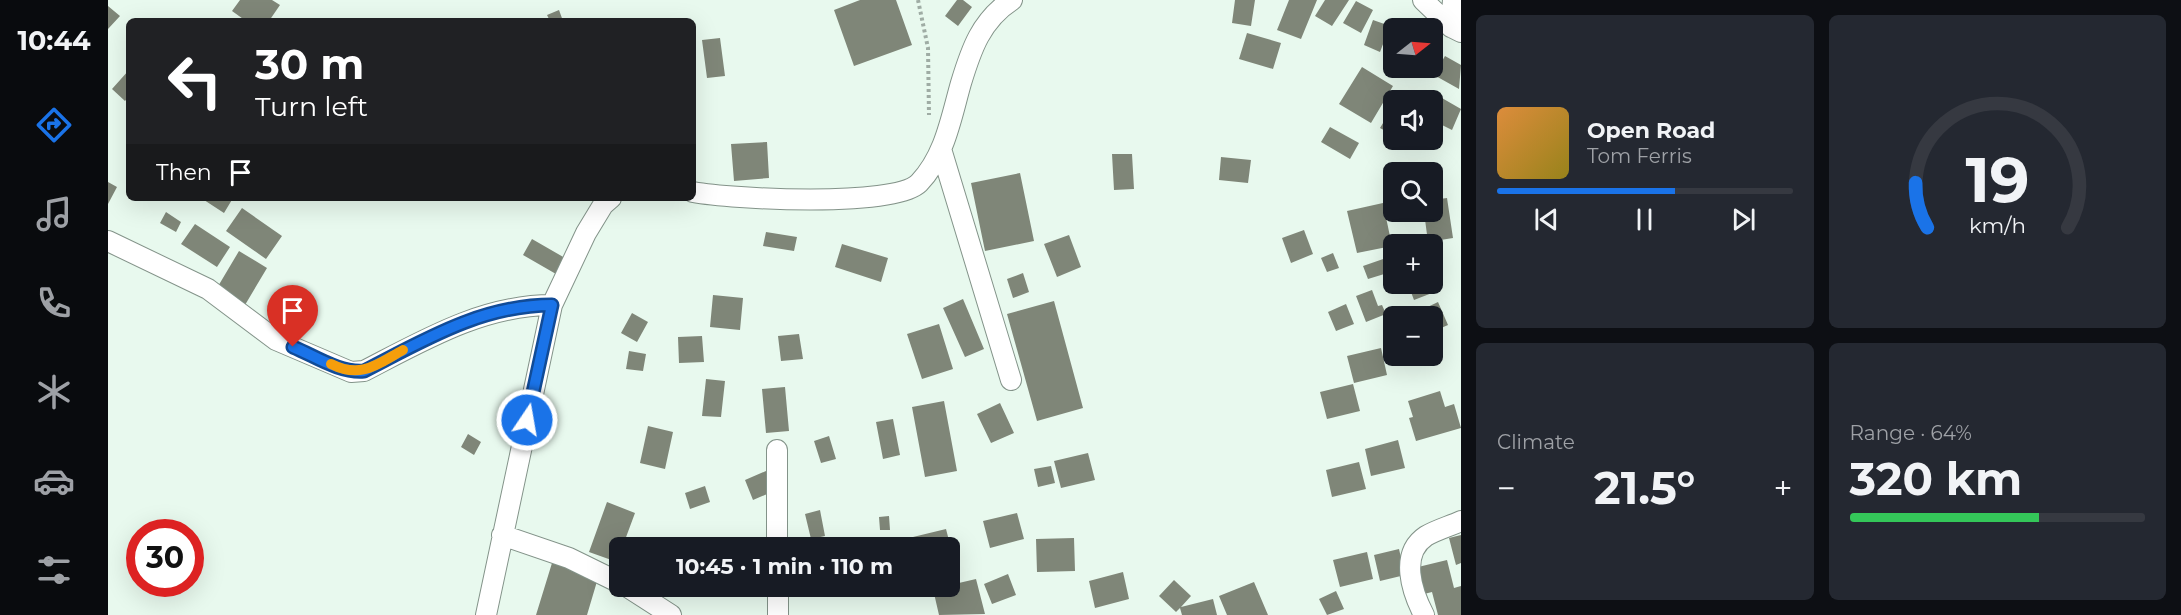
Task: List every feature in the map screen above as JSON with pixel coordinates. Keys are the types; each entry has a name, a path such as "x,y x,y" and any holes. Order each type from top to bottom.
{"street":[{"path":"696,192 827,200 886,194 917,185 941,149 973,42 1003,6 1012,0"},
{"path":"1423,0 1456,29"},
{"path":"1453,0 1456,29"},
{"path":"941,149 1011,380"},
{"path":"486,615 552,305 586,233 608,201"},
{"path":"108,241 208,289 276,340 351,372 364,371 472,318 532,305 552,305"},
{"path":"777,450 777,537"},
{"path":"1422,614 1415,592 1410,558 1416,545 1427,536 1461,521"},
{"path":"502,535 569,558 609,578"},
{"path":"643,597 671,615"},
{"path":"778,597 778,615"}],"path":[{"path":"918,0 928,48 930,119"}],"building":[{"path":"240,0 272,0 280,5 271,18 242,18 232,11"},
{"path":"860,0 896,0 912,45 854,66 834,10"},
{"path":"957,0 963,0 972,7 958,26 945,16"},
{"path":"1235,0 1255,0 1251,26 1232,23"},
{"path":"1289,0 1317,0 1301,39 1277,30"},
{"path":"1325,0 1349,0 1332,26 1315,16"},
{"path":"1356,1 1373,10 1361,33 1343,23"},
{"path":"108,6 120,16 108,29"},
{"path":"559,10 562,18 548,18 547,15"},
{"path":"1373,20 1383,24 1383,44 1380,52 1364,45"},
{"path":"1247,33 1281,43 1273,69 1239,59"},
{"path":"720,38 725,76 707,78 702,40"},
{"path":"1445,56 1461,65 1459,89 1439,78 1443,78"},
{"path":"1362,67 1393,86 1391,90 1383,90 1383,103 1371,123 1339,104"},
{"path":"126,73 125,101 112,89"},
{"path":"1443,99 1461,109 1452,130 1443,126"},
{"path":"1330,127 1359,143 1350,159 1321,142"},
{"path":"767,142 769,178 734,181 731,144"},
{"path":"1112,154 1132,154 1134,189 1114,190"},
{"path":"1221,157 1251,160 1248,183 1219,180"},
{"path":"1020,173 1034,241 985,251 971,183"},
{"path":"108,182 117,187 108,204"},
{"path":"1447,198 1453,238 1443,240 1443,234 1427,234 1425,222 1443,222 1443,199"},
{"path":"206,201 231,201 224,213"},
{"path":"1383,203 1383,222 1387,222 1389,234 1383,234 1383,248 1357,253 1347,211"},
{"path":"242,208 282,236 266,259 226,231"},
{"path":"166,212 181,222 176,232 160,223"},
{"path":"195,224 230,247 217,267 181,244"},
{"path":"1304,230 1313,254 1291,263 1282,238"},
{"path":"766,232 797,237 794,251 763,246"},
{"path":"1069,235 1081,267 1057,277 1044,244"},
{"path":"532,239 565,258 556,274 523,255"},
{"path":"842,244 888,258 881,282 835,267"},
{"path":"239,251 267,268 245,305 217,288"},
{"path":"1333,253 1339,268 1327,272 1321,258"},
{"path":"1383,259 1383,274 1368,279 1363,266"},
{"path":"1023,273 1029,292 1013,298 1007,279"},
{"path":"1372,290 1378,306 1382,305 1383,307 1383,315 1366,322 1356,296"},
{"path":"1412,294 1429,294 1414,300"},
{"path":"713,295 743,298 740,330 710,327"},
{"path":"963,299 984,349 965,357 943,308"},
{"path":"1054,301 1083,408 1037,421 1007,314"},
{"path":"1346,304 1354,324 1336,331 1328,312"},
{"path":"632,313 648,322 637,342 621,333"},
{"path":"1443,314 1448,325 1443,327"},
{"path":"939,324 953,369 922,379 907,334"},
{"path":"799,334 803,359 781,361 778,336"},
{"path":"702,336 704,362 679,363 678,337"},
{"path":"1381,348 1383,366 1385,366 1387,375 1354,383 1347,356"},
{"path":"629,351 646,354 643,371 626,369"},
{"path":"706,379 725,381 721,417 702,416"},
{"path":"1353,384 1360,411 1327,419 1320,392"},
{"path":"785,387 789,431 766,433 762,389"},
{"path":"1440,391 1445,407 1454,404 1461,428 1416,441 1409,418 1413,417 1408,401"},
{"path":"944,401 957,471 925,477 912,407"},
{"path":"1000,403 1014,433 991,443 977,414"},
{"path":"893,419 900,455 883,459 876,422"},
{"path":"648,426 673,432 665,469 640,463"},
{"path":"468,434 481,442 474,455 461,447"},
{"path":"829,436 836,459 821,463 814,441"},
{"path":"1398,440 1405,468 1371,476 1365,449"},
{"path":"1088,453 1095,480 1061,488 1054,461"},
{"path":"1359,462 1366,489 1332,497 1326,470"},
{"path":"1051,466 1055,483 1038,487 1034,469"},
{"path":"766,471 774,491 753,500 745,480"},
{"path":"705,486 710,502 690,509 685,493"},
{"path":"607,502 635,513 626,537 609,537 609,559 589,552"},
{"path":"820,510 825,536 811,537 805,514"},
{"path":"1017,513 1024,539 990,548 983,521"},
{"path":"889,516 890,530 880,530 879,517"},
{"path":"946,529 948,537 913,537"},
{"path":"1461,535 1461,563 1456,565 1449,538"},
{"path":"1074,538 1075,571 1037,572 1036,539"},
{"path":"1399,549 1405,575 1380,581 1374,555"},
{"path":"1367,552 1373,579 1340,587 1333,560"},
{"path":"1447,560 1454,588 1461,586 1461,615 1438,615 1432,592 1420,595 1414,568"},
{"path":"552,563 598,578 587,615 536,615"},
{"path":"1123,572 1129,599 1095,608 1089,581"},
{"path":"1008,574 1016,595 992,604 984,584"},
{"path":"976,579 985,614 939,615 935,597 960,597 960,583"},
{"path":"1174,580 1191,596 1181,607 1213,599 1217,615 1182,615 1180,608 1176,612 1159,596"},
{"path":"1254,582 1268,615 1227,615 1219,596"},
{"path":"1336,591 1344,609 1327,615 1319,599"}],"slow traffic":[{"path":"331,364 351,372 364,371 403,350"}],"route":[{"path":"293,347 339,368 351,372 364,371 433,335 472,318 532,305 552,305 527,420"}]}
